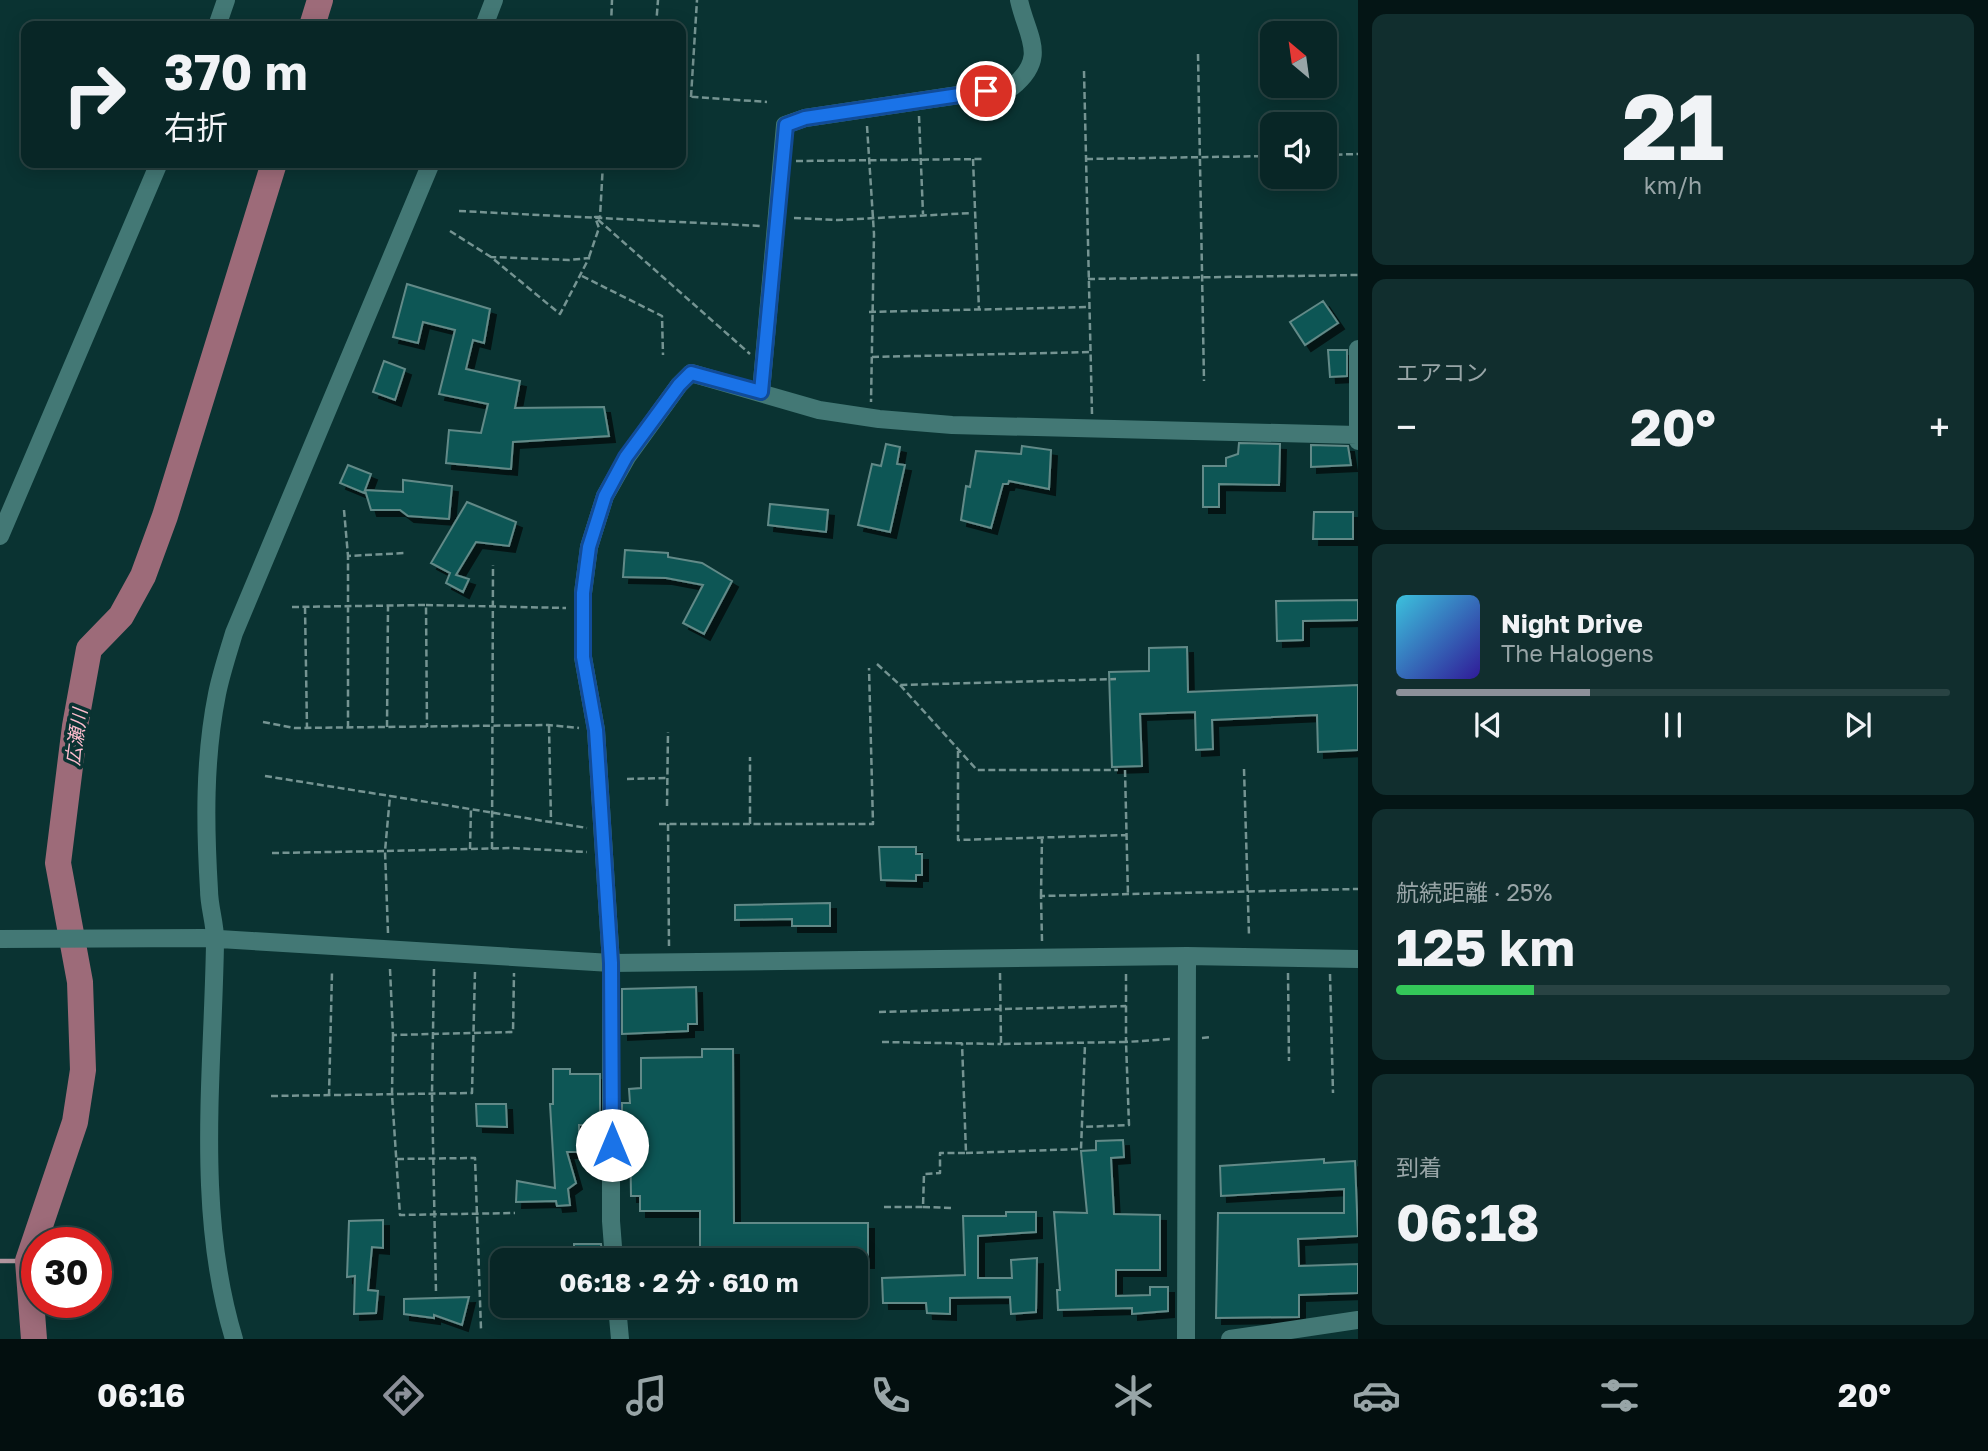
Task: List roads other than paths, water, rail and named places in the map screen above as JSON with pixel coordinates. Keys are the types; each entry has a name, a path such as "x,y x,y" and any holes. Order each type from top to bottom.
{"street":[{"path":"218,21 226,0"},
{"path":"486,21 494,0"},
{"path":"761,392 786,125 805,118 1012,87 1027,75 1035,51 1019,0"},
{"path":"0,536 157,168"},
{"path":"234,1339 223,1303 215,1245 208,1139 209,894 206,776 216,694 234,633 429,168"},
{"path":"613,1248 611,963 596,730 583,657 583,608 589,547 605,496 621,465 679,385 691,373 819,410 952,425 1357,438 1358,349"},
{"path":"0,939 209,938 611,963 1187,956 1358,959"},
{"path":"1186,1339 1187,956"},
{"path":"618,1318 620,1339"},
{"path":"1230,1339 1358,1320"}],"waterway":[{"name":"広瀬川","path":"314,21 320,0"},
{"name":"広瀬川","path":"34,1339 28,1261 75,1122 83,1070 80,982 58,863 75,726 89,649 121,616 143,576 165,516 272,168"},
{"path":"0,1261 21,1261"}]}
